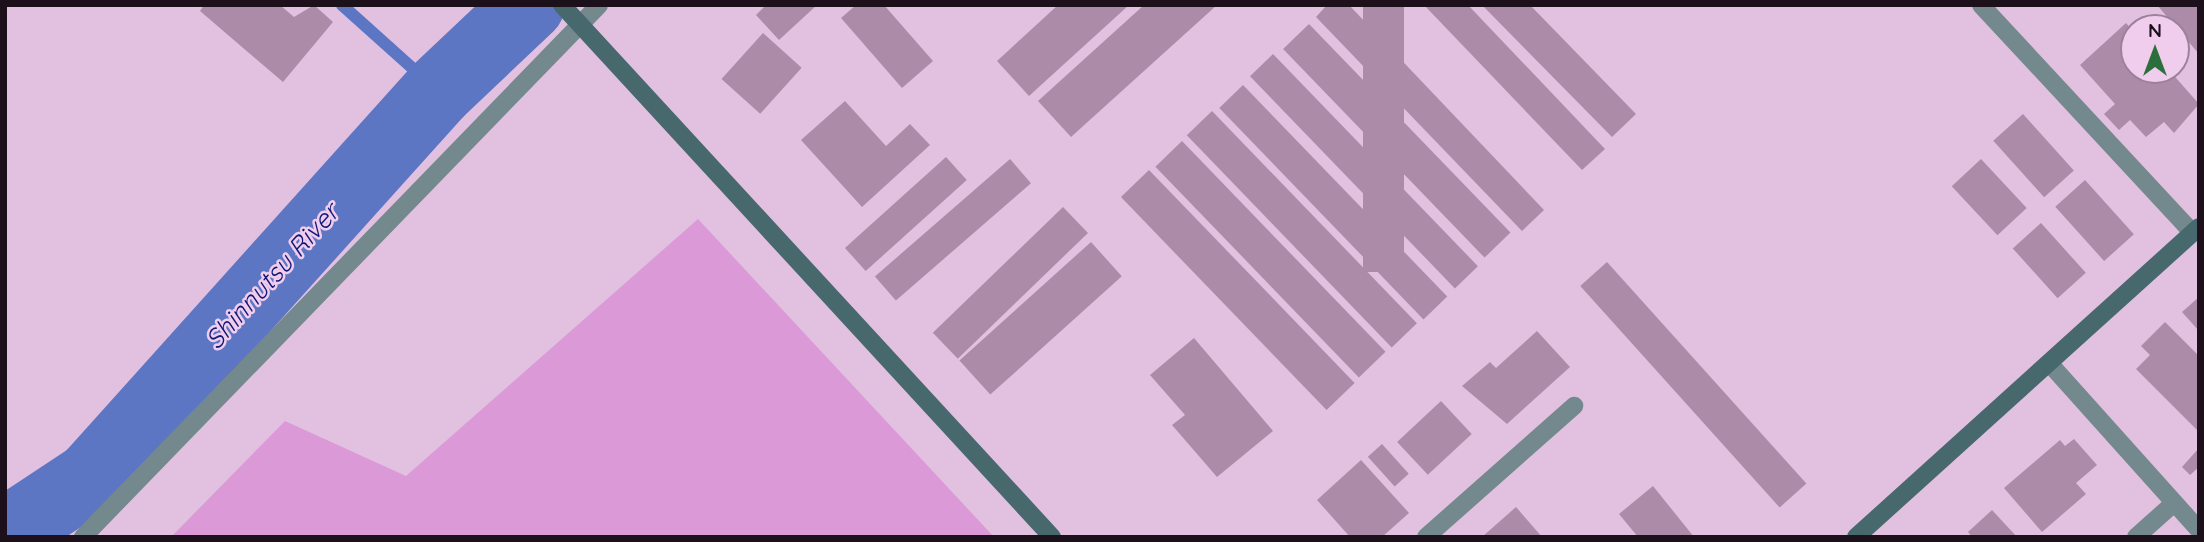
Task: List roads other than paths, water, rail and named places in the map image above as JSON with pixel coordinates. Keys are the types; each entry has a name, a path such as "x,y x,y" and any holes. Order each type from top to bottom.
{"street":[{"path":"83,537 600,5"},
{"path":"1856,537 2050,364 2195,229 1981,5"},
{"path":"564,8 1052,537"},
{"path":"2050,364 2199,530"},
{"path":"1426,537 1574,406"},
{"path":"2136,537 2174,503"}],"waterway":[{"path":"342,5 438,91"},
{"name":"Shinnutsu River","path":"5,534 90,478 438,91 529,5"}]}
